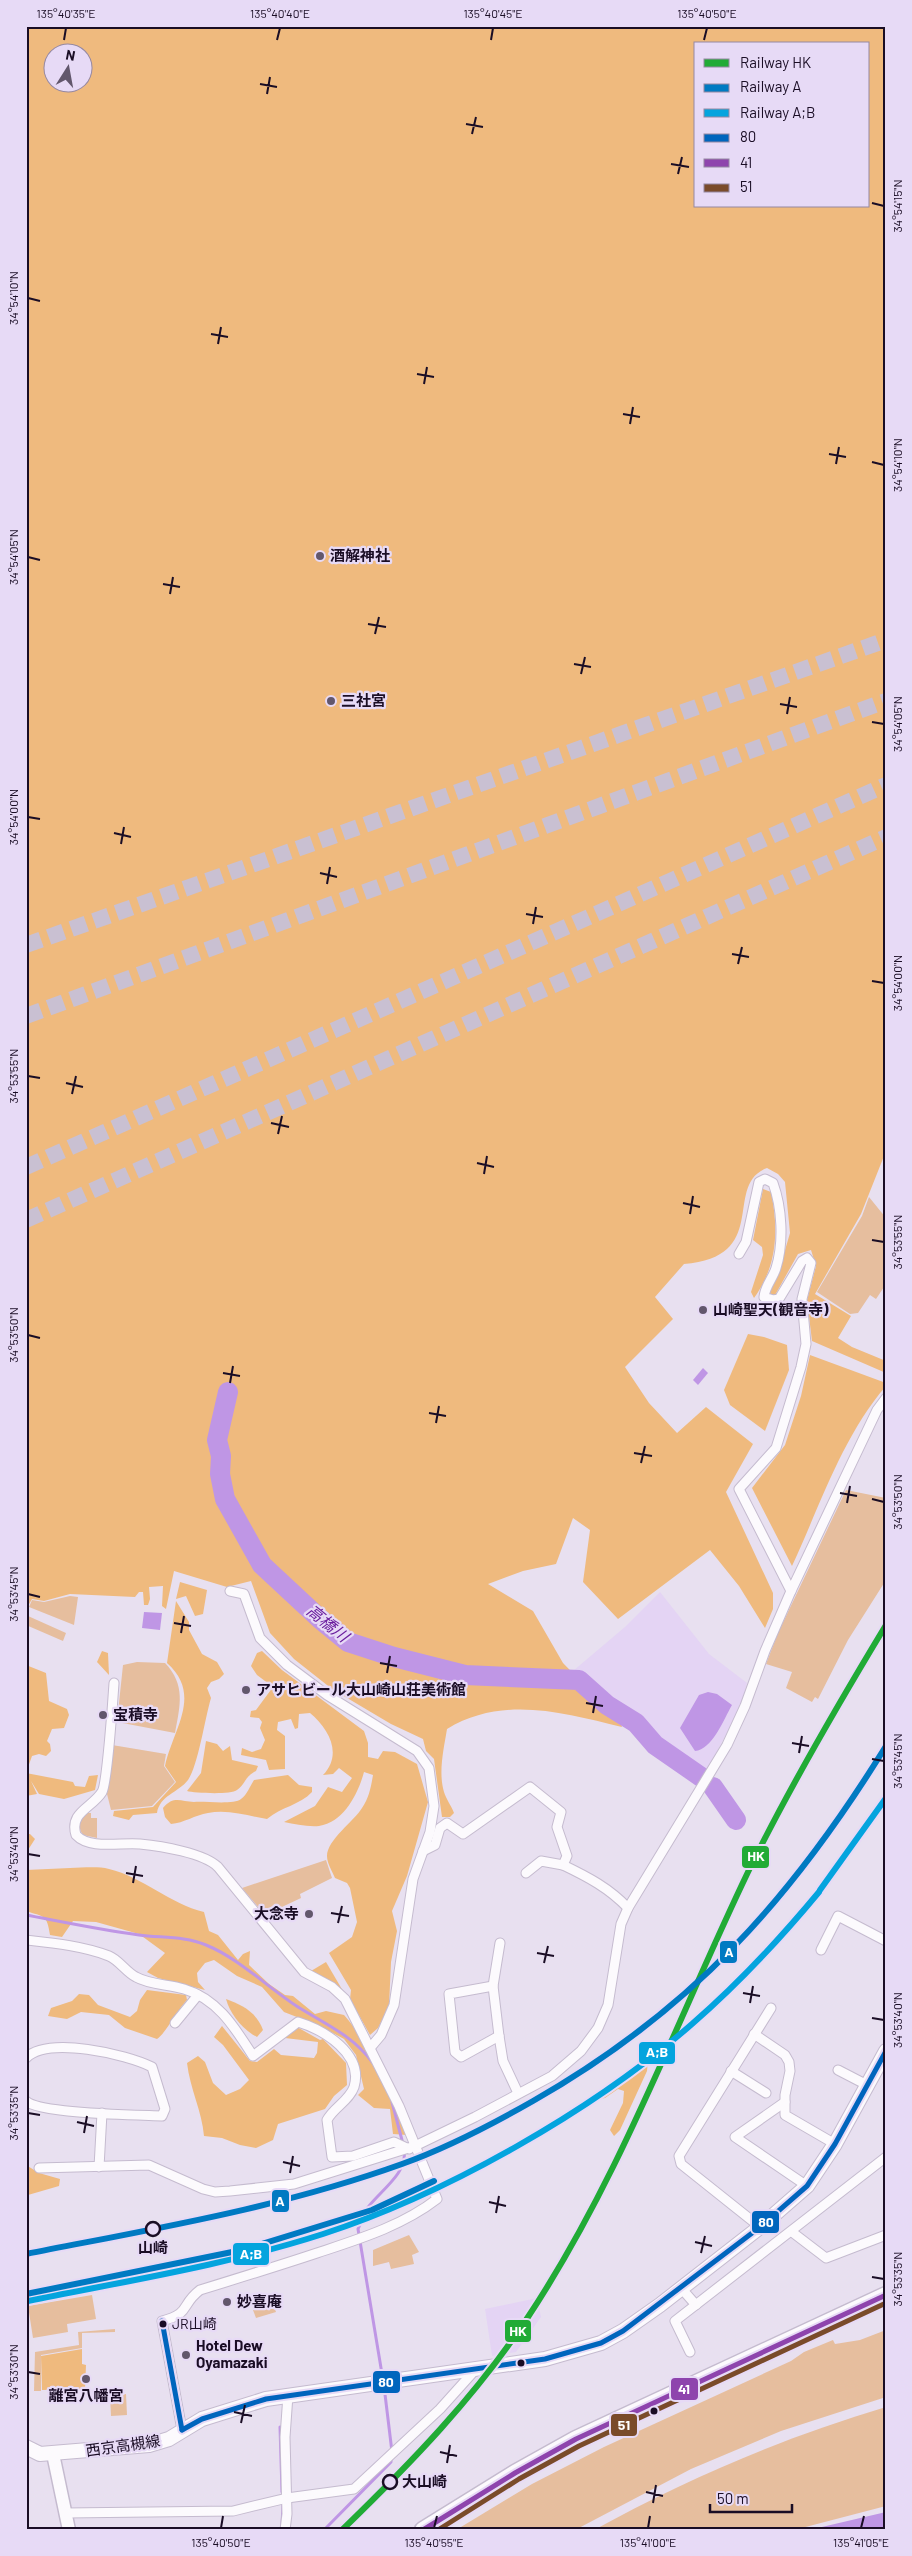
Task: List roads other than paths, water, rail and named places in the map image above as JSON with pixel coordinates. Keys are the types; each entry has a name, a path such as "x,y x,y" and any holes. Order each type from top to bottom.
{"highway":[{"path":"423,2530 515,2472 576,2439 886,2295"}],"main road":[{"name":"西京高槻線","path":"26,2447 40,2454 53,2454 149,2445 169,2439 202,2419 266,2399 545,2359 601,2343 623,2331 681,2288 760,2227 807,2186 835,2144 886,2051"}],"street":[{"path":"739,1254 746,1242 759,1182 765,1179 773,1183 777,1195 781,1236 776,1268 764,1297 772,1300 779,1299 802,1260 807,1258 811,1264 802,1300 806,1344 801,1367 776,1448 739,1489 791,1591"},
{"path":"39,2168 148,2165 203,2189 215,2192 294,2184 412,2147 475,2118 560,2070 581,2051 591,2040 608,2005 621,1924 628,1908 727,1745 745,1706 765,1651 791,1591 877,1410 886,1398"},
{"path":"230,1591 244,1594 260,1638 287,1665 327,1695 401,1740 424,1759 429,1768 434,1806 430,1832 413,1879 394,2005 382,2035 370,2048"},
{"path":"114,1683 103,1791 76,1817 74,1830 80,1840 88,1842 140,1843 178,1851 213,1862 304,1972 328,1984 345,1999 399,2106 412,2147 437,2199 420,2212 402,2222 342,2245 200,2290 191,2298 185,2310 178,2317 162,2320 182,2430"},
{"path":"423,1852 434,1845 440,1828 447,1823 462,1834 530,1786 561,1812 557,1827 567,1856 562,1865"},
{"path":"526,1874 541,1861 562,1865 592,1879 614,1893 628,1908"},
{"path":"821,1950 838,1916 886,1941"},
{"path":"26,1940 61,1944 110,1956 136,1977 184,1989 198,1995 215,2005 229,2020 253,2056 298,2022 324,2033 348,2055 354,2066 354,2087 326,2120 332,2158 353,2156 394,2142 412,2147"},
{"path":"500,1943 493,1986 499,2036 503,2061 518,2093"},
{"path":"493,1986 450,1994 456,2052 461,2057 499,2036"},
{"path":"175,2023 198,1995"},
{"path":"760,2227 681,2164 679,2159 771,2008"},
{"path":"754,2034 785,2054 790,2062 785,2115 835,2144"},
{"path":"26,2058 42,2048 105,2051 152,2068 165,2109 162,2116 102,2113 39,2108 26,2101"},
{"path":"838,2070 867,2085"},
{"path":"731,2072 766,2093"},
{"path":"785,2102 735,2137 807,2186"},
{"path":"99,2167 102,2113"},
{"path":"690,2352 675,2321 792,2232 886,2157"},
{"path":"792,2232 826,2258 886,2234"},
{"path":"681,2288 696,2305"},
{"path":"66,2513 233,2511 287,2498 354,2489 440,2409 476,2370"},
{"path":"285,2530 287,2498 285,2437 288,2395"},
{"path":"53,2454 69,2530"}],"waterway":[{"name":"高橋川","path":"228,1392 217,1440 221,1456 220,1474 225,1499 262,1565 320,1619 348,1642 394,1657 465,1675 579,1680 607,1705 636,1723 655,1745 704,1779"},
{"name":"高橋川","path":"713,1787 736,1820"},
{"path":"26,1915 125,1933 190,1940 206,1945 242,1965 298,2007 348,2038 373,2063"},
{"path":"392,2102 403,2144"},
{"path":"383,2380 358,2229 371,2203 397,2175 404,2159 404,2151"},
{"path":"384,2386 392,2452"},
{"path":"280,2427 282,2492"},
{"path":"324,2530 391,2462 391,2458"},
{"path":"282,2524 283,2505"}],"tunnel":[{"path":"26,945 886,640"},
{"path":"26,1016 886,701"},
{"path":"26,1167 886,785"},
{"path":"26,1220 886,837"}],"rail line":[{"name":"HK","path":"342,2530 417,2454 464,2402 508,2346 561,2264 591,2210 646,2099 722,1928 780,1809 886,1625"},
{"name":"A","path":"26,2254 215,2216 310,2193 402,2164 436,2151 533,2101 590,2066 641,2029 689,1990 733,1948 813,1854 850,1802 886,1746"},
{"name":"A;B","path":"820,1890 886,1798"},
{"name":"A;B","path":"28,2301 176,2272 287,2245 370,2217 468,2173 565,2118 653,2056 709,2009 742,1977 774,1944 819,1892"},
{"name":"A","path":"26,2294 242,2250 372,2210 434,2181"}],"place":[{"name":"酒解神社","path":"320,556"},
{"name":"三社宮","path":"331,701"},
{"name":"山崎聖天(観音寺)","path":"703,1310"},
{"name":"アサヒビール大山崎山荘美術館","path":"246,1690"},
{"name":"宝積寺","path":"103,1715"},
{"name":"大念寺","path":"309,1914"},
{"name":"山崎","path":"153,2229"},
{"name":"妙喜庵","path":"227,2302"},
{"name":"JR山崎","path":"163,2324"},
{"name":"Hotel Dew Oyamazaki","path":"186,2355"},
{"name":"離宮八幡宮","path":"86,2379"},
{"name":"大山崎","path":"390,2482"}]}
